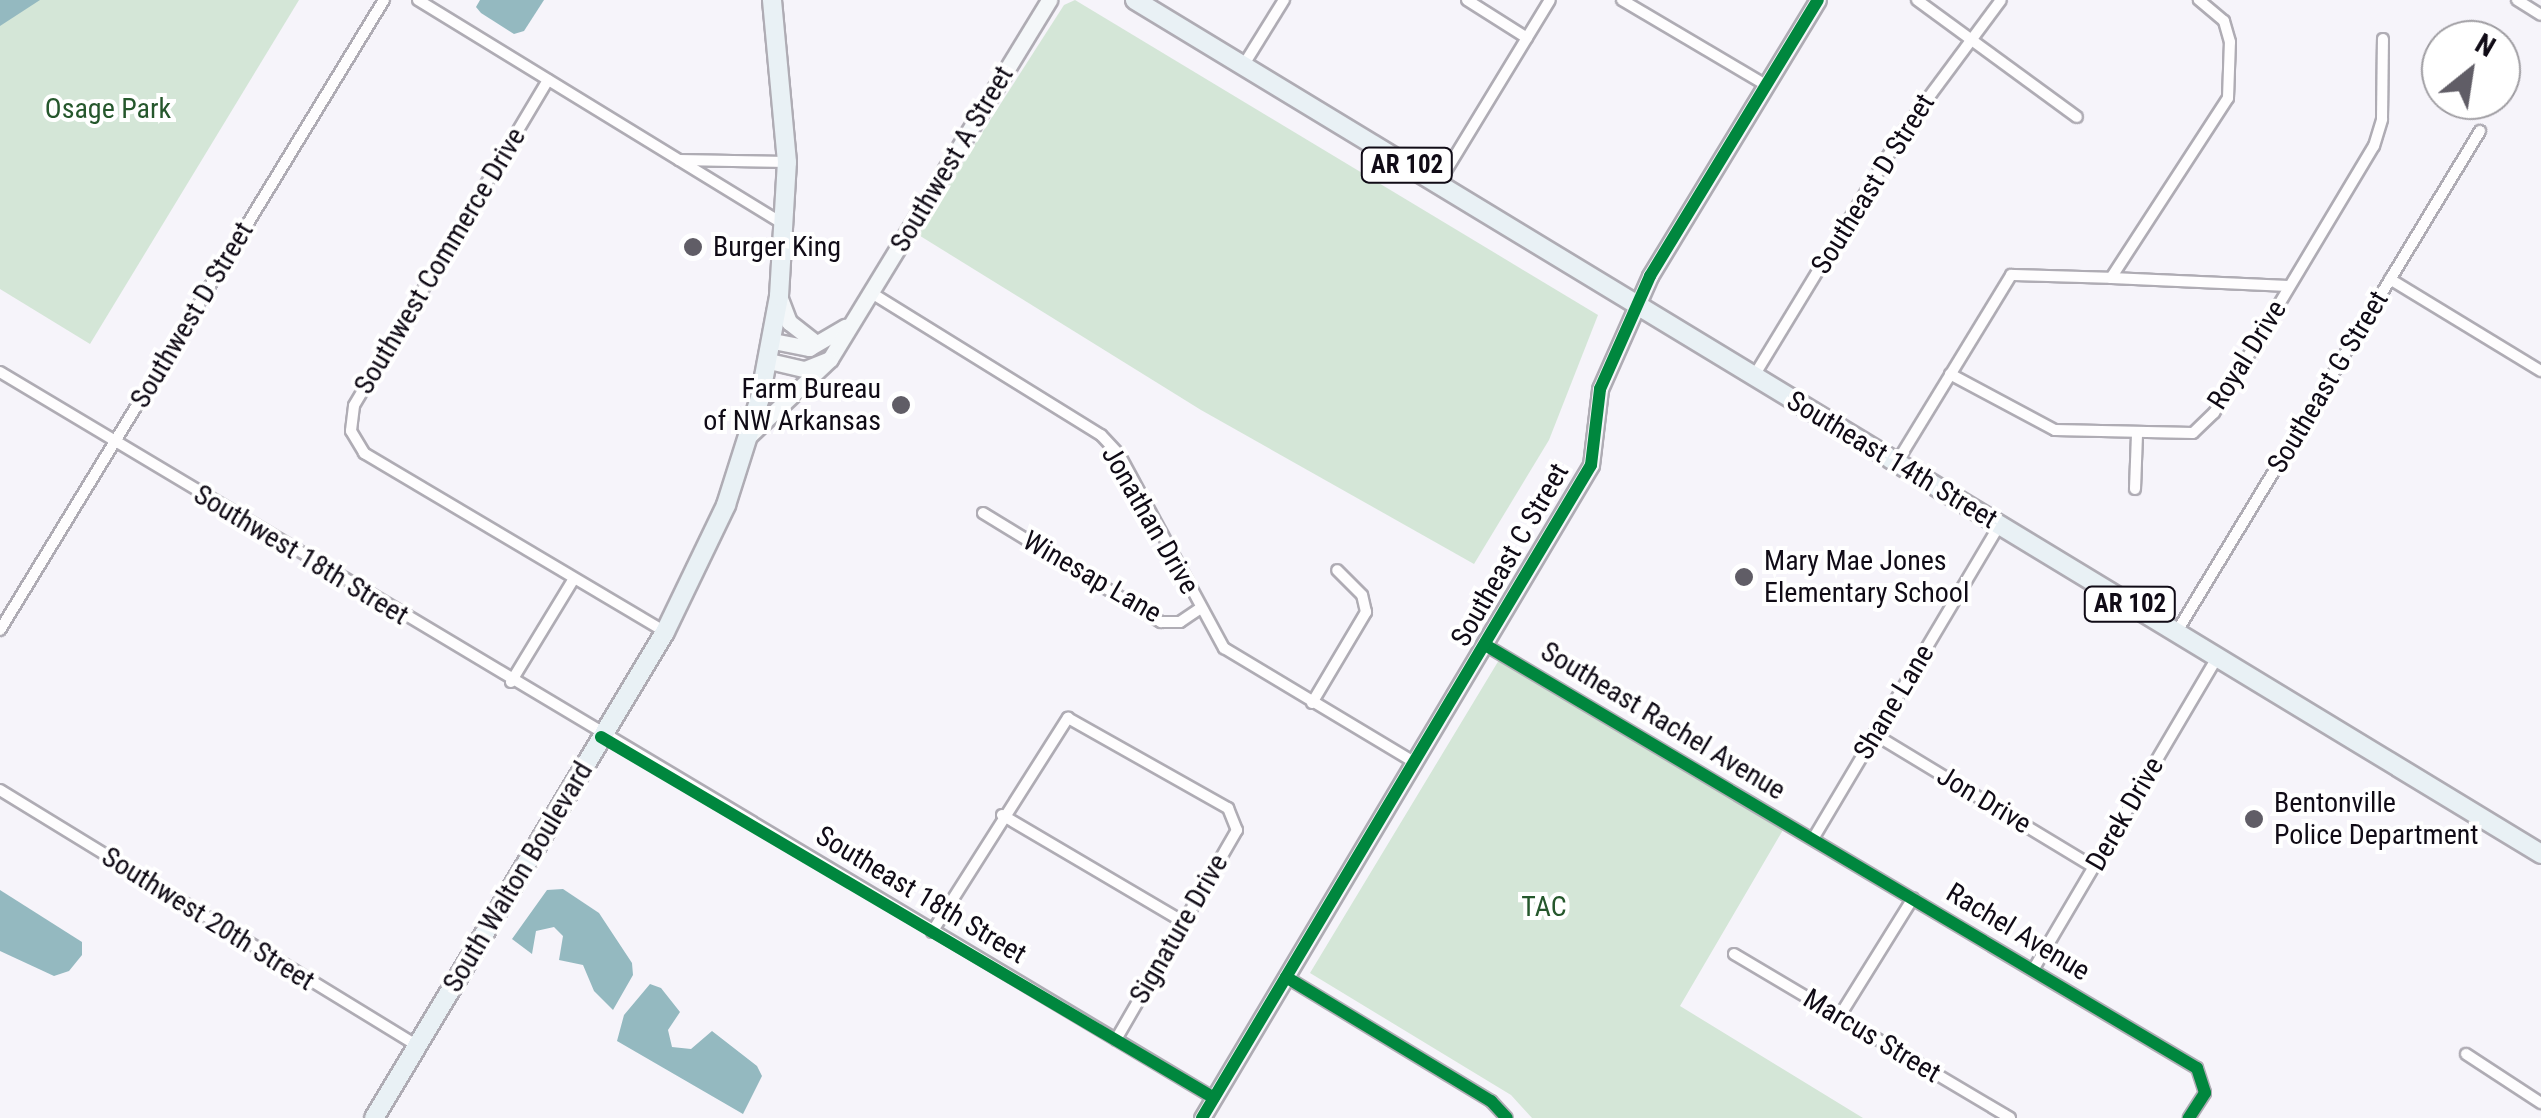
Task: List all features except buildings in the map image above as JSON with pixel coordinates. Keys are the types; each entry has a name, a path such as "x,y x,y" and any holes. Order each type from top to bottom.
{"main road":[{"name":"South Walton Boulevard","path":"374,1118 665,632 709,548 749,436 773,341 785,224 787,162 772,0"},
{"name":"AR 102","path":"1136,0 1243,66"},
{"name":"Southeast 14th Street","path":"1243,66 2541,854"}],"street":[{"name":"Southwest D Street","path":"0,630 384,0"},
{"path":"418,0 785,224"},
{"name":"Southwest A Street","path":"749,436 830,359 1049,0"},
{"path":"1243,66 1284,0"},
{"path":"1467,0 1527,38"},
{"path":"1438,184 1550,0"},
{"path":"1622,0 1766,85"},
{"name":"Southeast C Street","path":"1202,1118 1487,646 1591,465 1600,390 1639,305 1818,0"},
{"path":"1917,0 2078,117"},
{"name":"Southeast D Street","path":"1754,376 1900,136 1969,38 2001,0"},
{"path":"2111,278 2228,98 2230,42 2224,20 2199,0"},
{"path":"2516,0 2541,15"},
{"name":"Royal Drive","path":"1950,374 2056,430 2193,433 2214,413 2374,146 2382,119 2382,39"},
{"name":"Southwest Commerce Drive","path":"548,80 354,406 350,424 364,453 665,632"},
{"name":"Southeast G Street","path":"2176,632 2480,131"},
{"path":"678,160 787,162"},
{"path":"1896,462 2011,276 2289,286"},
{"path":"2390,280 2541,371"},
{"name":"Jonathan Drive","path":"870,292 1100,435 1120,454 1224,648 1414,762"},
{"path":"779,296 802,336 820,344"},
{"name":"Southwest A Street","path":"820,344 855,318"},
{"path":"773,341 820,344"},
{"path":"768,361 805,369 830,359"},
{"name":"Southwest 18th Street","path":"0,372 602,737"},
{"path":"2135,489 2137,434"},
{"name":"Winesap Lane","path":"983,513 1161,622 1180,622 1201,608"},
{"name":"Shane Lane","path":"1814,839 2000,526"},
{"path":"1312,703 1366,612 1362,595 1337,570"},
{"path":"511,682 573,580"},
{"name":"Southeast Rachel Avenue","path":"1487,646 1814,839"},
{"name":"Derek Drive","path":"2034,970 2217,658"},
{"name":"Signature Drive","path":"1002,815 1059,725 1072,720 1237,818 1237,830 1116,1040"},
{"name":"Jon Drive","path":"1874,734 2094,867"},
{"name":"Southeast 18th Street","path":"602,737 1214,1098"},
{"name":"Southwest 20th Street","path":"0,790 417,1046"},
{"path":"932,932 1002,815 1182,921"},
{"name":"Rachel Avenue","path":"1814,839 2198,1068 2205,1093 2190,1118"},
{"path":"1839,1017 1912,898"},
{"name":"Marcus Street","path":"1734,954 2010,1118"},
{"path":"1286,977 1491,1101 1506,1118"},
{"path":"2466,1054 2541,1102"}],"green space":[{"name":"Osage Park","path":"0,0 299,0 90,344 0,289"},
{"path":"1075,0 1598,315 1549,440 1474,564 1201,410 917,234 1064,5"},
{"name":"TAC","path":"1502,655 1787,823 1680,1006 1863,1118 1532,1118 1511,1095 1310,973"}],"water":[{"path":"0,0 40,0 0,26"},
{"path":"480,0 544,0 524,31 514,34 481,13 476,7"},
{"path":"563,889 599,913 632,963 633,975 613,1010 594,991 583,965 559,960 563,936 554,927 536,931 532,954 512,939 547,890"},
{"path":"0,890 82,942 82,955 69,971 54,976 0,951"},
{"path":"650,984 661,988 680,1012 668,1030 672,1047 691,1049 712,1031 757,1066 762,1076 743,1114 617,1041 624,1015"}],"cycle path":[{"path":"1202,1118 1591,465 1600,389 1650,276 1818,0"},
{"path":"1487,646 2197,1068 2205,1093 2189,1118"},
{"path":"601,737 1214,1098"},
{"path":"1286,977 1491,1101 1507,1118"}],"place":[{"name":"Burger King","path":"693,247"},
{"name":"Farm Bureau of NW Arkansas","path":"901,405"},
{"name":"Mary Mae Jones Elementary School","path":"1744,577"},
{"name":"Bentonville Police Department","path":"2254,819"}]}
